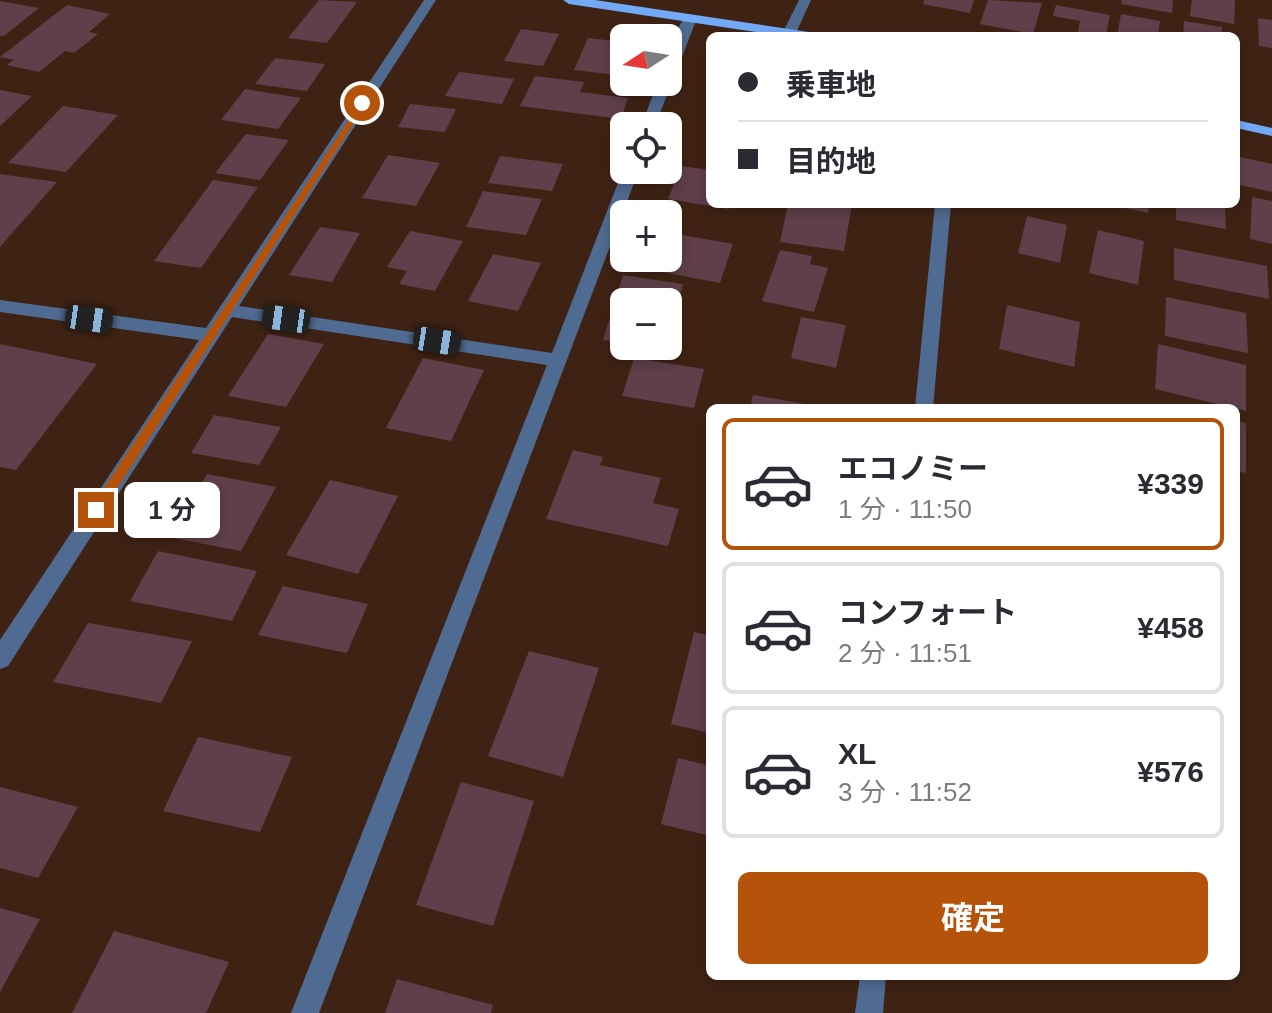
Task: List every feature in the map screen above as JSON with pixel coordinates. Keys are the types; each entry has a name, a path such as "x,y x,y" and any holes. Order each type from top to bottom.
{"main road":[{"path":"569,0 790,32"},
{"path":"1240,125 1272,132"}],"street":[{"path":"0,659 430,0"},
{"path":"790,32 805,0"},
{"path":"682,39 690,18"},
{"path":"305,1013 626,184"},
{"path":"924,404 943,208"},
{"path":"0,306 209,335"},
{"path":"226,310 558,360"},
{"path":"869,1013 873,980"}],"building":[{"path":"319,0 357,2 327,43 288,38"},
{"path":"924,0 974,0 970,13 923,4"},
{"path":"988,0 1042,3 1034,32 980,24"},
{"path":"1122,0 1173,0 1172,13 1121,4"},
{"path":"1192,0 1235,0 1234,24 1190,16"},
{"path":"0,1 39,8 0,36"},
{"path":"67,5 110,14 89,32 98,34 74,53 65,51 39,72 7,65 14,60 0,57"},
{"path":"1056,5 1110,15 1107,32 1078,32 1080,21 1053,16"},
{"path":"1121,14 1160,21 1159,32 1118,32"},
{"path":"1258,18 1272,20 1272,48 1259,46"},
{"path":"1184,21 1222,27 1222,32 1183,32"},
{"path":"521,29 559,34 543,66 504,61"},
{"path":"588,38 610,40 610,74 574,70"},
{"path":"275,58 325,64 307,91 255,84"},
{"path":"459,72 514,79 502,104 445,96"},
{"path":"535,76 584,82 580,92 628,98 623,112 610,112 610,118 520,106"},
{"path":"245,89 301,98 278,129 221,120"},
{"path":"0,90 32,96 0,126"},
{"path":"410,104 456,109 445,132 398,127"},
{"path":"63,106 118,115 66,172 8,163"},
{"path":"246,134 289,140 260,180 215,173"},
{"path":"388,155 440,163 416,206 362,198"},
{"path":"500,156 563,164 552,191 488,183"},
{"path":"1240,157 1272,164 1272,192 1240,185"},
{"path":"682,166 706,169 706,205 668,199 674,184 682,184"},
{"path":"0,174 57,182 0,247"},
{"path":"213,180 258,187 201,268 154,261"},
{"path":"483,191 542,199 526,235 466,227"},
{"path":"1252,197 1272,201 1272,244 1250,239"},
{"path":"787,208 851,208 844,251 780,242"},
{"path":"1125,208 1149,208 1148,213"},
{"path":"1176,208 1225,208 1226,229 1176,220"},
{"path":"1027,216 1067,225 1060,263 1018,253"},
{"path":"320,227 360,233 332,282 289,275"},
{"path":"1098,230 1144,241 1138,285 1089,273"},
{"path":"410,231 463,241 435,291 399,284 407,271 387,267"},
{"path":"682,235 733,244 720,283 662,272 682,272"},
{"path":"1174,248 1267,266 1269,299 1174,280"},
{"path":"780,250 812,256 810,264 828,268 814,312 762,301"},
{"path":"493,254 541,263 518,311 468,301"},
{"path":"623,275 683,284 682,288 619,288"},
{"path":"1166,297 1246,313 1248,353 1165,336"},
{"path":"1007,305 1080,322 1074,367 999,349"},
{"path":"610,317 610,341 603,340"},
{"path":"801,317 846,325 836,368 791,358"},
{"path":"268,334 324,344 286,407 228,396"},
{"path":"0,344 97,364 16,470 0,467"},
{"path":"1158,344 1246,365 1246,411 1240,410 1240,404 1217,404 1155,389"},
{"path":"423,358 484,370 451,441 386,428"},
{"path":"633,360 704,369 694,408 622,396"},
{"path":"753,395 805,404 751,404"},
{"path":"214,415 281,427 259,465 191,453"},
{"path":"1240,422 1246,423 1246,473 1240,472"},
{"path":"573,450 603,457 600,465 661,478 653,503 679,509 668,546 546,519"},
{"path":"207,474 276,487 241,551 141,532 169,487 196,492"},
{"path":"330,480 398,496 358,574 286,555"},
{"path":"158,551 257,571 232,621 130,601"},
{"path":"283,586 368,604 347,653 258,635"},
{"path":"88,623 192,641 161,703 53,682"},
{"path":"694,632 706,635 706,732 671,724"},
{"path":"529,651 599,668 563,777 488,756"},
{"path":"198,737 292,757 260,832 163,811"},
{"path":"678,758 706,765 706,835 661,824"},
{"path":"461,782 534,801 493,926 416,905"},
{"path":"0,787 78,807 38,878 0,868"},
{"path":"0,908 40,919 0,992"},
{"path":"114,931 229,962 206,1013 72,1013"},
{"path":"397,979 493,1005 491,1013 385,1013"}],"route":[{"path":"96,510 362,103"}]}
